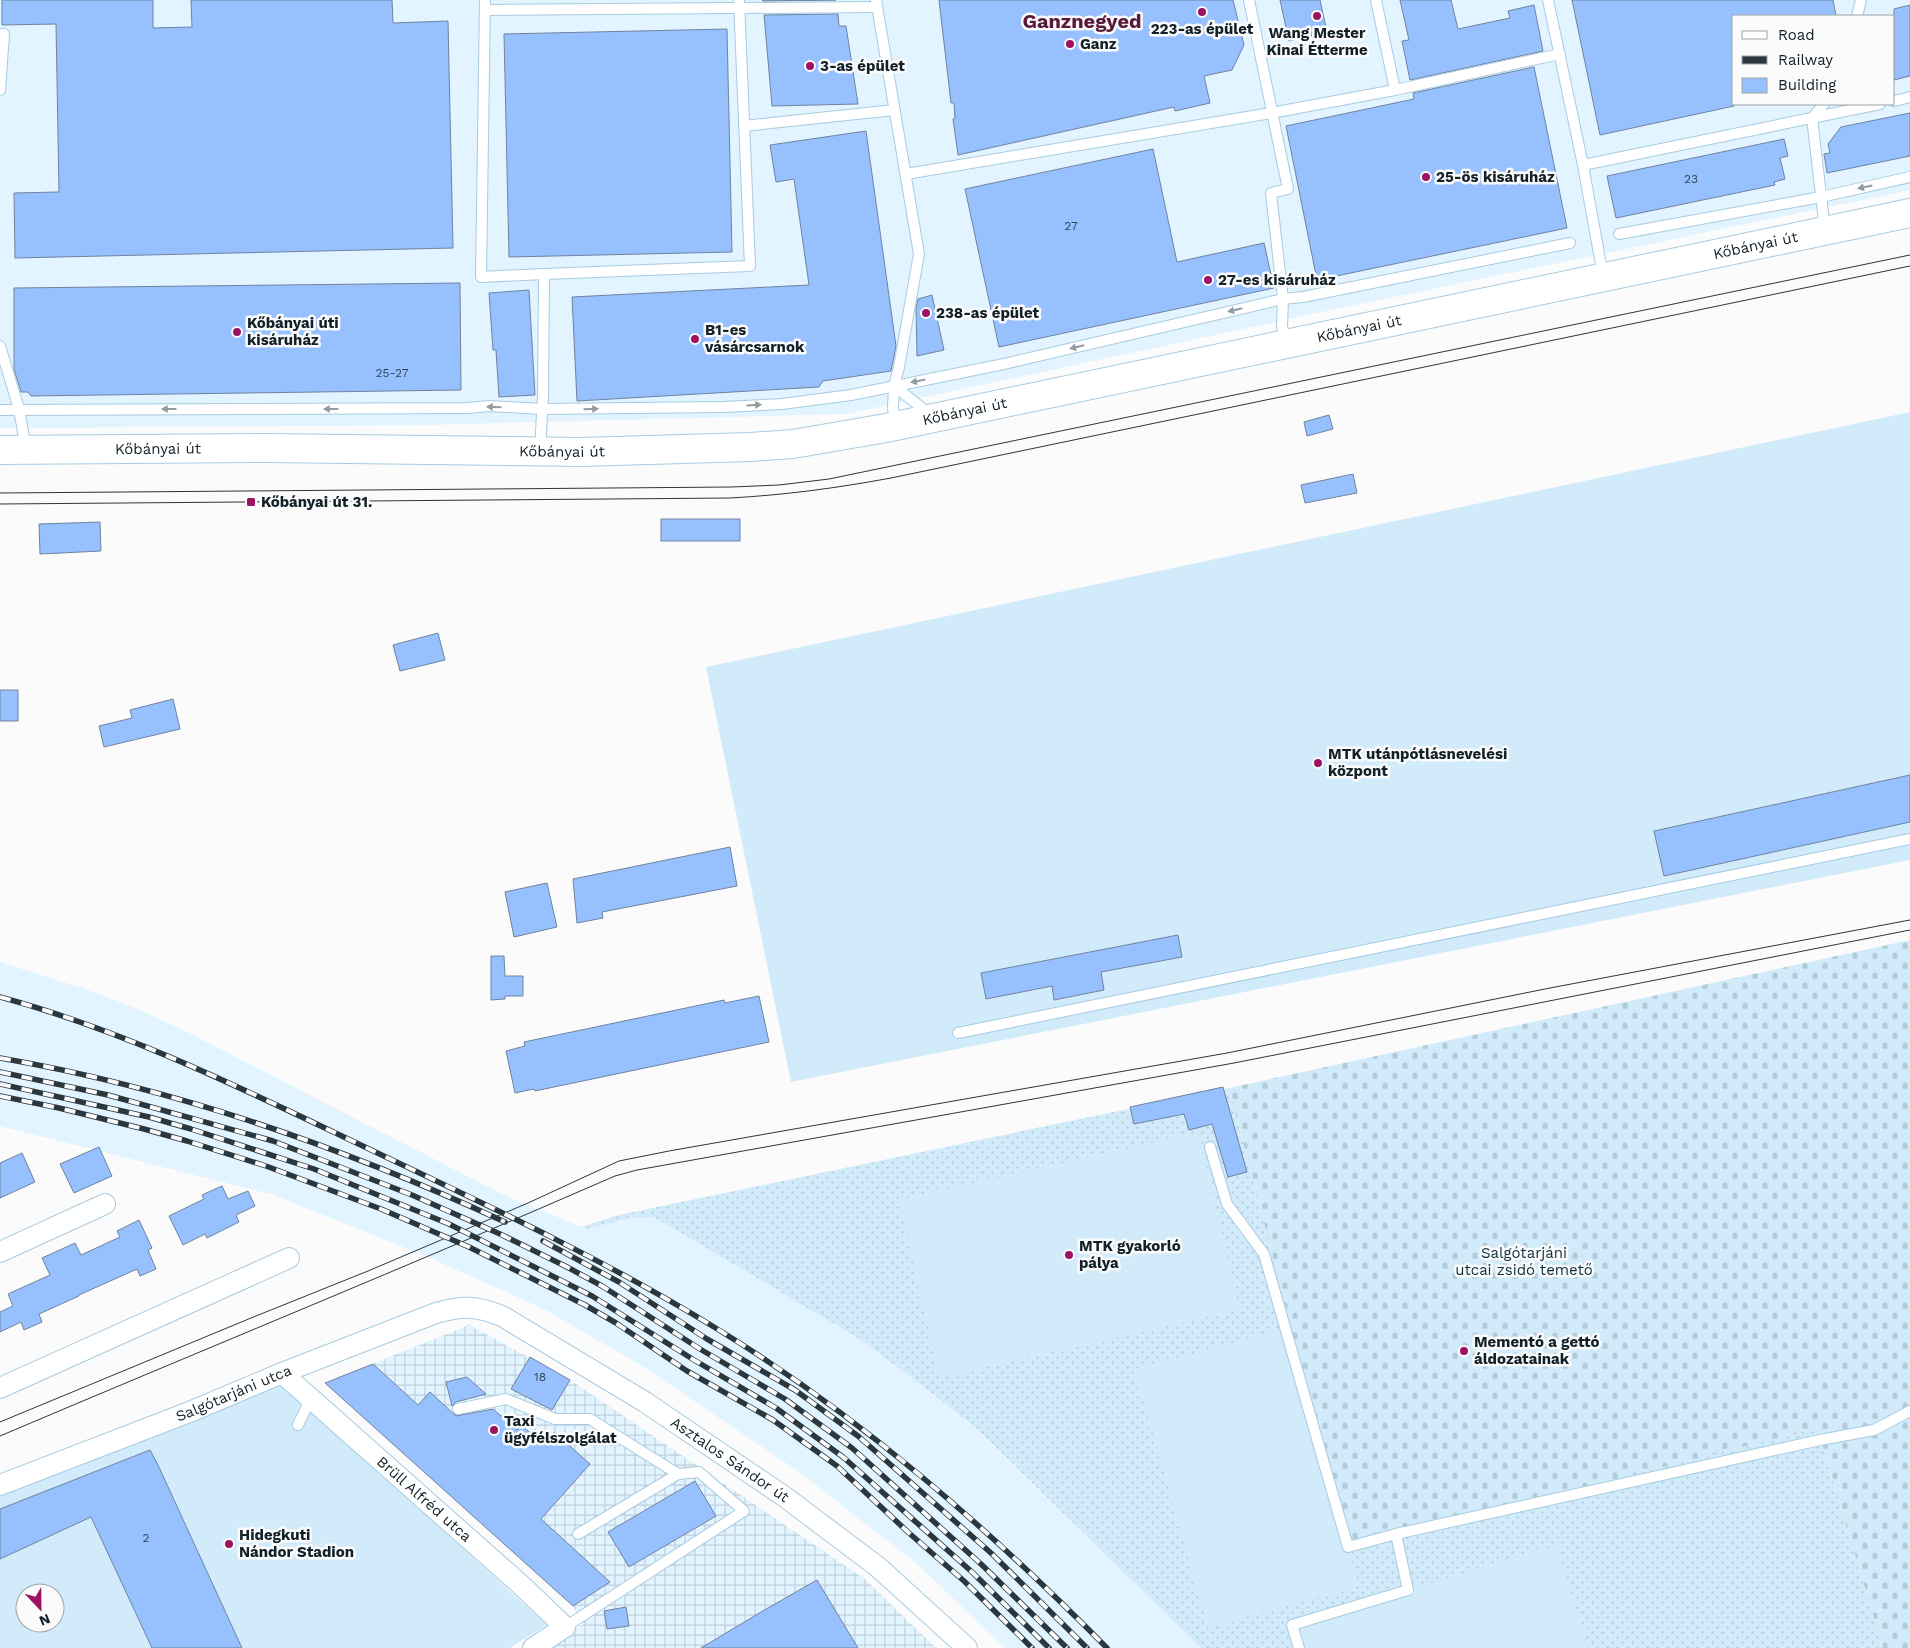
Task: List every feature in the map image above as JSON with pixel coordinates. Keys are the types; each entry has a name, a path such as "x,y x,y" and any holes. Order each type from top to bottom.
{"main road":[{"name":"Kőbányai út","path":"13,450 267,448 581,452 750,447 826,439 1910,214"}],"street":[{"path":"0,1252 104,1204"},
{"path":"0,1388 289,1258"},
{"name":"Salgótarjáni utca","path":"0,1485 192,1411 282,1373 436,1313 452,1308 469,1307"},
{"name":"Asztalos Sándor út","path":"469,1307 486,1309 502,1316 645,1402 785,1496 878,1567 967,1648"},
{"name":"Brüll Alfréd utca","path":"282,1373 521,1585 565,1627"},
{"path":"533,1648 565,1627"}],"lane":[{"path":"1249,0 1288,189 1271,193 1283,299 1282,326 1286,344"},
{"path":"1376,0 1395,90"},
{"path":"1548,0 1583,165 1603,278"},
{"path":"1857,15 1861,0"},
{"path":"740,4 750,266 481,276 485,5 740,4 876,4 919,254 894,386 892,407 895,426"},
{"path":"0,34 4,34 0,90"},
{"path":"906,174 1272,113 1395,90 1560,54"},
{"path":"1895,101 1910,98"},
{"path":"1823,105 1812,118 1825,231"},
{"path":"1583,165 1875,105"},
{"path":"744,126 894,110"},
{"path":"1618,234 1821,197 1910,178"},
{"path":"0,410 489,406 542,409 724,407 782,404 851,395 1014,362 1283,299 1303,297 1570,244"},
{"path":"540,451 544,274"},
{"path":"0,346 19,409 13,450"},
{"path":"894,386 934,417"},
{"path":"958,1033 1910,839"},
{"path":"1210,1147 1227,1204 1264,1254 1348,1547 1396,1534 1820,1440 1874,1430 1910,1411"},
{"path":"298,1425 311,1398"},
{"path":"458,1409 506,1399 555,1418 590,1419 678,1474"},
{"path":"565,1627 744,1511 699,1472 678,1474 578,1534"},
{"path":"1299,1648 1292,1625 1408,1590 1396,1534"}],"shaded area":[{"path":"0,0 1910,0 1910,190 1331,310 846,414 427,425 0,428"},
{"path":"0,962 85,989 133,1007 189,1033 504,1195 587,1229 629,1218 654,1217 858,1338 919,1383 976,1429 1201,1648 1005,1648 916,1563 799,1472 647,1369 546,1310 430,1258 274,1195 0,1126"},
{"path":"469,1325 570,1380 865,1579 936,1648 550,1648 549,1645 583,1624 573,1606 327,1385 330,1381"}],"green space":[{"name":"MTK utánpótlásnevelési központ","path":"1910,412 1910,860 791,1082 706,667"},
{"name":"Salgótarjáni utcai zsidó temető","path":"1910,940 1910,1648 1883,1648 1817,1428 1348,1547 1229,1088"},
{"path":"1229,1088 1348,1546 1817,1428 1883,1648 1201,1648 977,1429 858,1338 654,1217 629,1218 587,1229 581,1227 619,1215"},
{"name":"MTK gyakorló pálya","path":"1199,1132 1239,1310 939,1378 899,1200"},
{"path":"1286,1328 1359,1586 1208,1628 1135,1370"},
{"name":"Hidegkuti Nándor Stadion","path":"282,1384 547,1625 510,1648 0,1648 0,1496"},
{"path":"1557,1545 1588,1648 1299,1648 1292,1625"}],"building":[{"path":"2,0 153,0 153,28 192,27 191,0 392,0 393,23 448,21 453,248 15,258 14,193 59,192 56,24 2,25"},
{"path":"762,0 836,0 763,1"},
{"path":"939,0 1233,0 1244,45 1232,70 1204,76 1210,103 1175,111 1174,107 958,155 953,119 955,118 954,103 951,103"},
{"path":"1280,0 1320,0 1327,32 1289,41"},
{"path":"1400,0 1451,0 1458,29 1510,18 1508,11 1534,5 1543,51 1410,80 1402,41 1409,40"},
{"path":"1572,0 1833,0 1836,15 1732,15 1732,105 1734,106 1600,135"},
{"path":"1910,5 1910,76 1895,80 1895,15 1894,9"},
{"name":"3-as épület","path":"838,14 839,26 846,26 858,104 772,106 764,15"},
{"path":"727,29 732,252 509,257 504,34"},
{"name":"25-ös kisáruház","path":"1534,67 1567,228 1317,280 1286,126 1414,99 1413,93"},
{"path":"1910,113 1910,156 1827,173 1824,154 1830,153 1828,144 1841,127"},
{"path":"866,131 896,346 891,371 823,381 819,387 577,401 572,297 809,285 794,179 776,182 770,145"},
{"path":"1784,139 1788,156 1780,158 1785,179 1774,182 1775,185 1616,218 1607,176"},
{"path":"1153,149 1177,262 1264,243 1274,288 999,347 965,189"},
{"name":"Kőbányai úti kisáruház","path":"460,283 461,390 31,396 28,392 21,392 14,369 14,288"},
{"path":"529,290 535,395 499,397 496,350 493,350 489,293"},
{"name":"238-as épület","path":"932,295 944,350 917,356 916,308 918,299"},
{"path":"1329,415 1333,429 1307,436 1304,422"},
{"path":"1353,474 1357,493 1305,503 1301,485"},
{"path":"661,519 740,519 740,541 661,541"},
{"path":"100,522 101,551 40,554 39,524"},
{"path":"438,633 445,660 400,671 393,645"},
{"path":"0,690 18,690 18,721 0,721"},
{"path":"173,699 180,729 104,747 99,726 132,718 130,710"},
{"path":"1910,775 1910,822 1664,876 1654,831"},
{"path":"730,847 737,886 602,912 603,918 577,923 573,879"},
{"path":"547,883 557,927 514,937 505,892"},
{"path":"1178,935 1182,957 1101,972 1104,990 1054,1000 1052,986 986,999 981,973"},
{"path":"491,956 504,956 505,976 523,976 523,996 505,996 505,999 491,1000"},
{"path":"759,996 769,1042 535,1091 534,1089 515,1093 506,1051 525,1046 524,1042 724,1000 725,1003"},
{"path":"1223,1087 1247,1172 1228,1177 1212,1124 1189,1130 1184,1114 1134,1124 1130,1107"},
{"path":"99,1147 112,1176 74,1193 60,1164"},
{"path":"22,1153 35,1182 0,1198 0,1163"},
{"path":"222,1186 228,1199 248,1191 255,1206 236,1215 239,1222 207,1238 205,1234 183,1245 169,1216 204,1199 202,1195"},
{"path":"139,1220 152,1248 148,1250 156,1269 140,1276 137,1269 79,1295 39,1314 42,1322 24,1330 21,1322 0,1332 0,1312 13,1306 8,1294 50,1275 42,1258 75,1243 81,1255 120,1237 117,1231"},
{"path":"530,1357 570,1380 552,1410 511,1389"},
{"path":"373,1364 418,1405 430,1392 456,1416 493,1409 517,1430 521,1425 543,1444 554,1432 590,1464 541,1519 610,1582 573,1606 325,1383"},
{"path":"467,1377 486,1394 456,1402 452,1406 446,1382"},
{"path":"150,1450 242,1648 152,1648 91,1517 0,1559 0,1509"},
{"path":"695,1481 716,1516 629,1567 608,1532"},
{"path":"817,1580 858,1648 701,1648 761,1612"},
{"path":"626,1607 629,1626 607,1629 604,1611"}],"tram line":[{"path":"0,493 732,487 779,485 829,479 1910,255"},
{"path":"0,504 730,498 811,491 891,478 1910,266"},
{"path":"0,1422 368,1271 528,1203 619,1161 1227,1053 1550,988 1910,920"},
{"path":"0,1436 615,1176 637,1170 1234,1063 1910,930"}],"railway":[{"path":"0,997 95,1027 232,1084 499,1211 587,1255 672,1302 768,1361 871,1436 920,1475 1016,1559 1107,1648"},
{"path":"0,1058 130,1086 258,1124 383,1169 505,1222"},
{"path":"0,1072 108,1095 273,1141 412,1195 500,1234 567,1267 602,1286 700,1349 785,1399 852,1448 981,1564 1067,1648"},
{"path":"0,1084 149,1117 314,1169 449,1224 592,1296 694,1360 776,1408 843,1457 972,1572 1049,1648"},
{"path":"0,1096 144,1129 266,1166 381,1209 469,1247 585,1305 616,1323 687,1371 773,1420 837,1466 964,1581 1032,1648"},
{"path":"543,1241 619,1282 707,1339 795,1390 858,1436 991,1553 1087,1648"}],"place":[{"name":"223-as épület","path":"1202,12"},
{"name":"Wang Mester Kinai Étterme","path":"1317,16"},
{"name":"Ganz","path":"1070,44"},
{"name":"3-as épület","path":"810,66"},
{"name":"25-ös kisáruház","path":"1426,177"},
{"name":"27-es kisáruház","path":"1208,280"},
{"name":"238-as épület","path":"926,313"},
{"name":"Kőbányai úti kisáruház","path":"237,332"},
{"name":"B1-es vásárcsarnok","path":"695,339"},
{"name":"Kőbányai út 31.","path":"251,502"},
{"name":"MTK utánpótlásnevelési központ","path":"1318,763"},
{"name":"MTK gyakorló pálya","path":"1069,1255"},
{"name":"Mementó a gettó áldozatainak","path":"1464,1351"},
{"name":"Taxi ügyfélszolgálat","path":"494,1430"},
{"name":"Hidegkuti Nándor Stadion","path":"229,1544"}],"district":[{"name":"Ganznegyed","path":"1082,21"}]}
